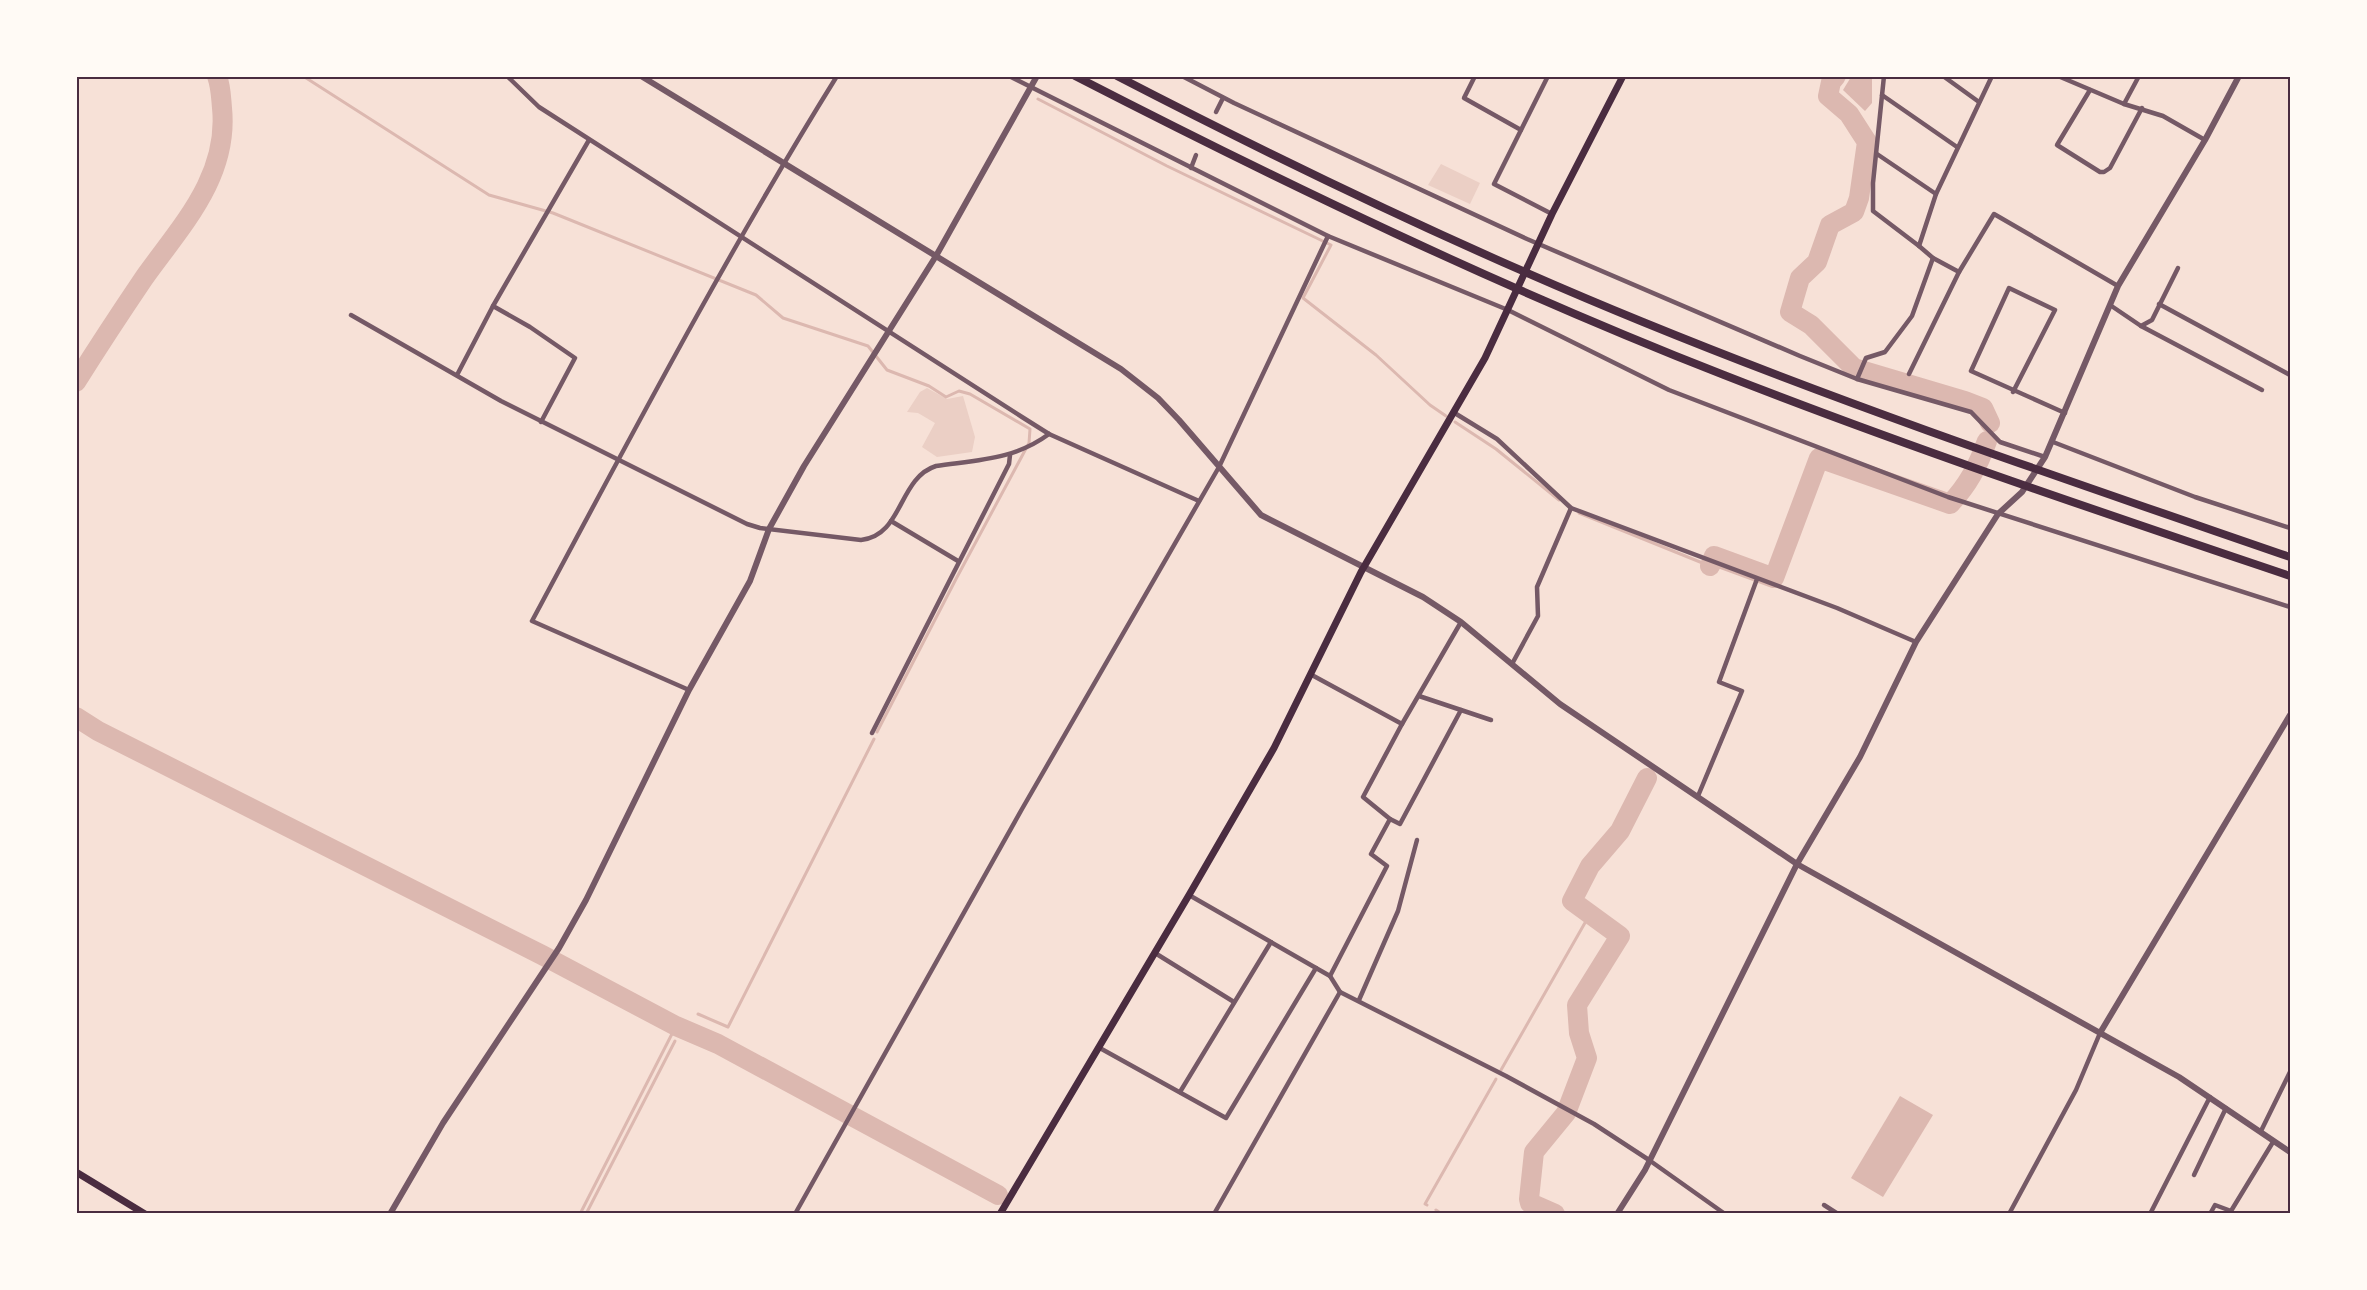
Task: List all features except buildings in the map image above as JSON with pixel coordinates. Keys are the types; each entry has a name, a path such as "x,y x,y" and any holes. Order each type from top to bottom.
{"highway":[{"path":"1075,76 1314,196 1477,272 1723,375 1966,465 2290,576"},
{"path":"1117,76 1332,183 1568,290 1805,386 1972,447 2290,557"}],"main road":[{"path":"1000,1214 1274,748 1364,568 1485,358 1552,214 1623,76"},
{"path":"76,1172 145,1214"}],"street":[{"path":"507,76 539,107 888,333 1049,434 1199,501"},
{"path":"641,76 1130,375 1168,409 1261,515 1423,597 1461,622 1560,704 1797,864 2211,1097 2290,1152"},
{"path":"689,690 532,621 662,376 782,164 837,76"},
{"path":"1010,76 1328,236 1508,310 1669,390 1998,514 2290,607"},
{"path":"390,1214 443,1123 547,967 586,900 689,690 750,581 769,530 804,466 936,256 1037,76"},
{"path":"1182,76 1223,98 1538,244 1858,377 1971,412 2000,442 2045,457"},
{"path":"1475,76 1464,98 1521,130"},
{"path":"1548,76 1494,184 1552,214"},
{"path":"1884,76 1873,183 1873,212 1934,258 1959,272"},
{"path":"1943,76 1979,102"},
{"path":"1919,246 1936,195 1992,76"},
{"path":"2058,76 2124,104 2163,116 2205,140"},
{"path":"2124,104 2139,76"},
{"path":"1617,1214 1645,1170 1797,864 1860,757 1916,642 1998,514 2022,492 2045,457 2118,286 2205,140 2239,76"},
{"path":"2090,90 2057,145 2097,171 2104,172 2110,168 2142,108"},
{"path":"1882,95 1957,147"},
{"path":"1216,112 1223,98"},
{"path":"457,375 493,306 589,140"},
{"path":"1877,154 1936,195"},
{"path":"1191,168 1196,155"},
{"path":"1909,374 1959,272 1994,214 2118,286"},
{"path":"795,1214 846,1120 1219,467 1328,236"},
{"path":"1858,377 1866,358 1885,351 1912,316 1934,258"},
{"path":"2141,326 2151,320 2178,268"},
{"path":"2013,392 2055,310 2009,288 1971,371 2013,392 2065,413"},
{"path":"2159,304 2290,375"},
{"path":"2110,305 2141,326 2262,390"},
{"path":"493,306 530,327 575,358 541,422"},
{"path":"351,315 541,422 747,524 769,530 861,540 879,535 891,521 914,481 926,470 936,466 1010,455 1039,442 1049,434"},
{"path":"1454,412 1497,439 1571,508 1837,608 1916,642"},
{"path":"2053,442 2195,497 2290,528"},
{"path":"872,733 1009,464 1010,455"},
{"path":"1512,664 1517,659 1538,616 1537,587 1571,508"},
{"path":"891,521 958,561"},
{"path":"1698,796 1742,691 1719,682 1757,579"},
{"path":"1461,622 1363,797 1390,819 1400,824 1461,711"},
{"path":"1310,674 1402,724"},
{"path":"1419,696 1491,720"},
{"path":"2017,1214 2010,1212 2076,1090 2100,1033 2290,715"},
{"path":"1330,976 1387,866 1371,855 1390,819"},
{"path":"1359,1000 1398,911 1417,840"},
{"path":"1189,895 1330,976 1340,992 1568,1110 1649,1160 1725,1214"},
{"path":"1180,1092 1271,942"},
{"path":"1155,952 1234,1002"},
{"path":"1098,1047 1227,1118 1316,968"},
{"path":"1214,1214 1340,992"},
{"path":"2261,1131 2290,1072"},
{"path":"2150,1214 2211,1097"},
{"path":"2194,1175 2226,1108"},
{"path":"2210,1214 2215,1205 2231,1211 2273,1142"},
{"path":"1824,1205 1838,1214"}],"shaded area":[{"path":"1851,77 1872,77 1872,103 1865,111 1843,90"},
{"path":"1441,164 1480,183 1470,204 1428,185"},
{"path":"927,388 947,399 963,396 975,437 972,452 937,457 922,447 935,423 918,413 907,412 920,392"},
{"path":"1900,1096 1933,1115 1883,1197 1851,1178"}],"waterway":[{"path":"76,382 144,278 187,220 210,178 218,156 222,133 221,96 217,76"},
{"path":"303,76 489,195 553,213 756,295 783,318 868,346 887,370 929,386 946,397 959,391 970,394 1030,429 1029,443 877,732"},
{"path":"1836,76 1831,82 1828,96 1849,114 1867,142 1859,198 1854,212 1830,225 1817,262 1800,278 1790,312 1811,325 1854,368 1983,408 1990,423"},
{"path":"1038,99 1167,166 1331,245 1303,298 1376,355 1430,405 1446,416"},
{"path":"1455,422 1496,449 1559,500"},
{"path":"1710,566 1714,556 1774,578 1819,458 1950,504 1972,475 1987,441"},
{"path":"1579,513 1710,566"},
{"path":"76,717 98,731 542,955 676,1026 718,1044 998,1195"},
{"path":"698,1014 728,1027 874,739"},
{"path":"1555,1214 1530,1203 1534,1152 1566,1113 1587,1058 1579,1033 1577,1005 1620,936 1572,901 1590,866 1620,831 1647,778"},
{"path":"1501,1070 1590,914"},
{"path":"580,1214 676,1026"},
{"path":"586,1214 675,1041"},
{"path":"1427,1205 1425,1204 1496,1079"},
{"path":"1436,1210 1442,1214"}]}
